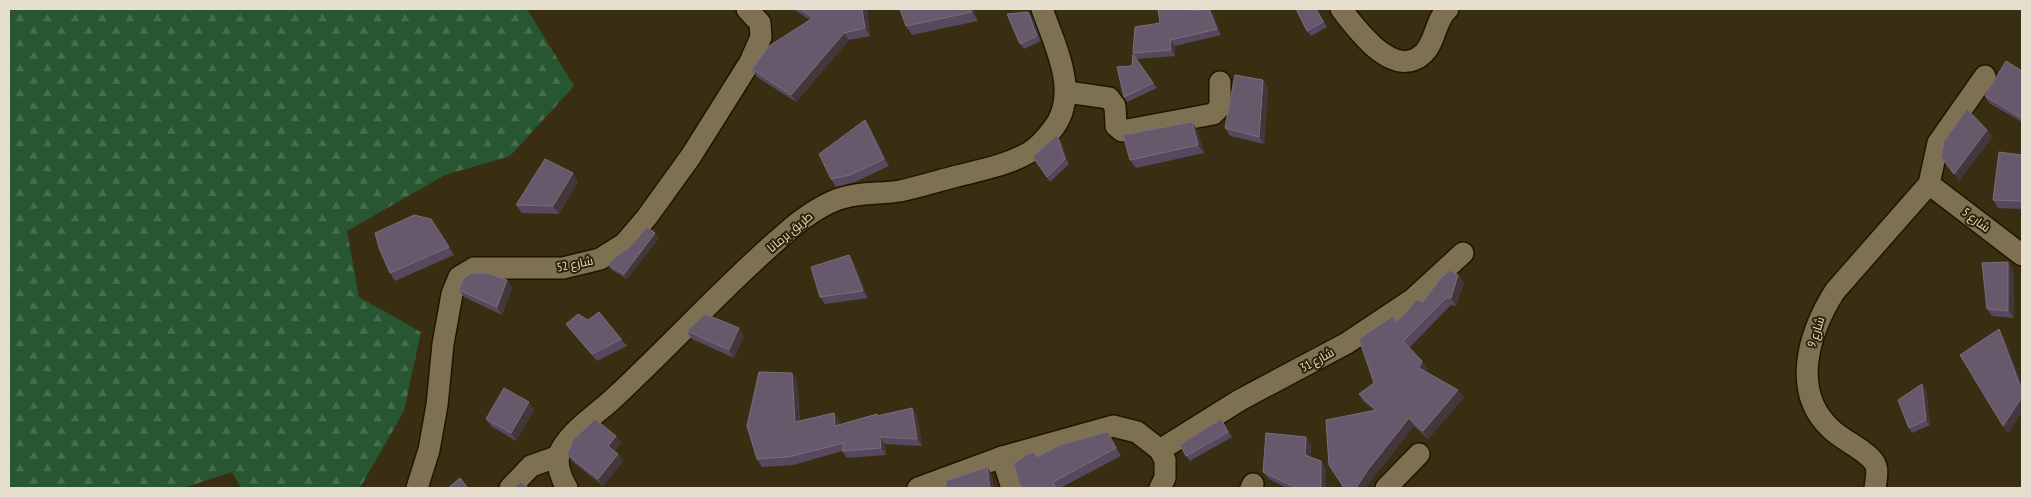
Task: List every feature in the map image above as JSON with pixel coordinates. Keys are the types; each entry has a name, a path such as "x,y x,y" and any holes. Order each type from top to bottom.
{"street":[{"name":"شارع 52","path":"417,488 429,450 437,406 443,344 452,294 459,277 474,268 563,268 600,259 624,244 647,217 691,156 750,62 761,37 760,22 748,9"},
{"path":"1042,9 1059,59 1067,92 1109,98 1115,106 1116,126 1122,132 1213,114 1220,107 1220,82"},
{"path":"1341,9 1363,36 1383,54 1392,59 1408,61 1423,53 1448,9"},
{"path":"1929,184 1938,144 1985,76"},
{"name":"طريق برمانا","path":"558,456 571,436 615,397 723,291 796,224 816,209 843,198 900,191 1014,160 1030,152 1054,128 1062,111 1067,92"},
{"name":"شارع 5","path":"1929,184 2022,255"},
{"name":"شارع 9","path":"1875,488 1877,472 1875,463 1866,453 1853,446 1831,429 1818,413 1809,395 1806,382 1807,364 1818,323 1835,291 1929,184"},
{"name":"شارع 31","path":"1160,450 1240,400 1347,343 1413,299 1463,253"},
{"path":"918,488 1002,457 1113,426 1122,426 1137,432 1160,450 1164,460 1165,478 1160,488"},
{"path":"1386,488 1418,454"},
{"path":"510,488 531,466 558,456 561,475 567,488"},
{"path":"1002,457 1012,488"}],"green space":[{"path":"9,9 527,9 574,86 510,156 445,175 347,231 359,297 421,332 404,411 360,488 241,488 232,472 183,488 9,488"}],"building":[{"path":"800,9 862,9 865,28 844,33 791,95 752,69 769,46 813,18"},
{"path":"900,9 970,9 972,12 906,26"},
{"path":"1158,9 1191,9 1191,11 1209,9 1217,29 1170,40 1171,50 1133,53 1135,27 1160,23"},
{"path":"1296,9 1316,9 1323,22 1307,31"},
{"path":"1028,12 1037,36 1020,44 1007,14"},
{"path":"1133,54 1153,83 1124,97 1117,67 1132,66"},
{"path":"2006,61 2022,71 2022,118 1985,96"},
{"path":"1235,75 1263,80 1259,137 1225,128"},
{"path":"1967,109 1987,130 1954,174 1941,157 1944,141"},
{"path":"865,120 884,159 850,175 831,179 819,154"},
{"path":"1192,122 1198,145 1130,160 1123,135"},
{"path":"1057,135 1065,159 1047,177 1033,157"},
{"path":"1999,152 2022,155 2022,201 1993,200"},
{"path":"545,159 573,173 553,206 516,205"},
{"path":"414,215 431,219 449,247 390,273 379,248 375,233"},
{"path":"647,227 655,233 624,274 608,265 614,258 630,247"},
{"path":"849,255 863,291 820,297 811,267"},
{"path":"2008,262 2008,311 1987,309 1982,263"},
{"path":"1450,270 1458,275 1451,298 1446,298 1403,341 1422,361 1419,368 1458,390 1423,431 1409,418 1356,488 1344,488 1329,465 1326,420 1376,410 1359,394 1374,383 1359,339 1393,316 1396,323 1417,300 1423,302 1440,279"},
{"path":"472,273 487,273 507,280 497,307 459,290 464,278"},
{"path":"599,312 621,339 592,354 566,324 578,314 588,320"},
{"path":"705,314 739,328 729,350 687,331"},
{"path":"1999,329 2022,391 2022,397 2003,426 1960,355"},
{"path":"759,372 792,373 795,422 834,413 835,426 877,414 877,416 912,408 917,439 880,437 881,448 842,451 844,443 788,457 757,459 747,426"},
{"path":"1922,384 1926,420 1909,428 1898,400"},
{"path":"504,388 529,402 511,433 486,419"},
{"path":"595,419 616,436 608,446 618,454 598,479 567,454 573,440"},
{"path":"1221,419 1228,432 1186,456 1180,445"},
{"path":"1107,432 1116,448 1053,482 1056,488 1023,488 1019,483 1014,463 1028,454 1034,452 1037,457 1060,445"},
{"path":"1266,433 1306,437 1305,455 1321,461 1321,488 1297,488 1263,472"},
{"path":"987,467 990,488 946,488 946,481"},
{"path":"460,478 468,488 448,488"},
{"path":"521,482 529,488 513,488"}]}
